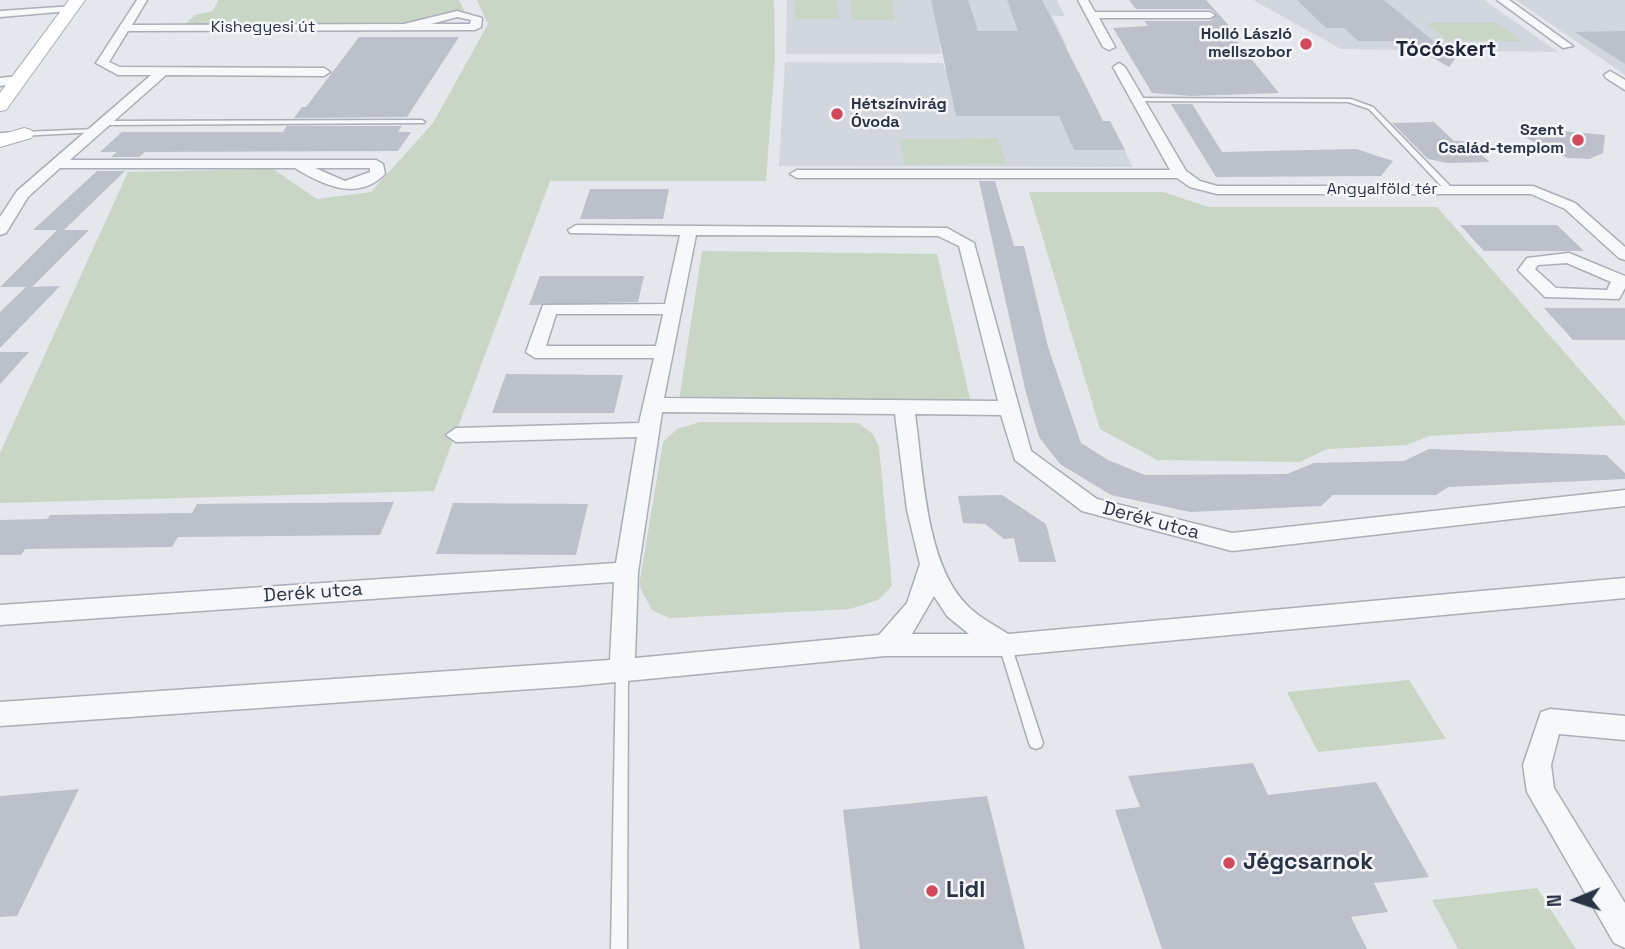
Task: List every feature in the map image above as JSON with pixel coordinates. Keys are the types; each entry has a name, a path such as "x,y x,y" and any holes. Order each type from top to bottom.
{"street":[{"path":"142,0 102,63 118,71 324,72"},
{"path":"1083,0 1109,47"},
{"path":"1115,0 1126,15"},
{"path":"1502,0 1567,46"},
{"path":"0,14 73,4"},
{"path":"0,106 73,4"},
{"name":"Kishegyesi út","path":"124,28 402,28 475,27 477,18 457,15 402,28"},
{"path":"1091,15 1210,15"},
{"path":"1119,67 1180,174"},
{"path":"0,230 22,194 162,72"},
{"path":"1610,75 1625,86"},
{"path":"0,82 18,80"},
{"path":"0,127 24,134"},
{"path":"0,141 24,134"},
{"path":"57,164 298,164"},
{"name":"Angyalföld tér","path":"797,174 1180,174 1195,184 1217,190 1450,190"},
{"path":"1450,190 1533,190 1570,206 1625,255"},
{"name":"Derék utca","path":"576,230 942,231 966,243 1021,455 1090,505 1232,542 1625,498"},
{"path":"622,670 626,572 648,430 689,230"},
{"path":"1569,258 1622,282 1613,295 1551,293 1526,270 1533,261 1569,258"},
{"path":"664,352 535,352 549,309 673,309"},
{"path":"653,405 1008,408"},
{"path":"885,645 905,628 918,606 926,586 929,566 904,409"},
{"path":"456,435 648,430"},
{"path":"929,566 951,605 972,624 1005,645"},
{"name":"Derék utca","path":"0,615 626,572"},
{"path":"0,714 622,670 885,645 1005,645 1625,588"},
{"path":"1625,728 1550,721 1537,765 1541,792 1625,932"}],"lane":[{"name":"Angyalföld tér","path":"1138,99 1349,100 1371,108 1450,190"},
{"path":"0,135 99,127 422,122"},
{"path":"1005,645 1036,743"},
{"path":"620,949 622,670"}],"shaded area":[{"path":"787,0 1057,0 1065,16 1052,16 1067,46 940,46 941,54 786,54"},
{"path":"1253,0 1484,0 1558,52 1341,49"},
{"path":"1516,0 1625,0 1625,75"},
{"path":"785,62 943,63 945,70 1078,70 1101,116 1087,116 1089,121 1110,121 1133,167 779,166"}],"green space":[{"path":"218,0 459,0 467,16 457,14 402,28 181,28 195,15 213,11"},
{"path":"477,0 774,0 775,58 766,181 550,181 434,491 0,503 0,453 128,172 273,169 317,199 371,192 433,123 488,24"},
{"path":"795,0 837,0 839,19 794,19"},
{"path":"850,0 892,0 895,20 852,20"},
{"path":"1425,23 1497,23 1522,41 1448,41"},
{"path":"998,138 1006,164 905,165 900,139"},
{"path":"1029,192 1163,192 1208,207 1437,207 1625,421 1625,425 1429,436 1407,445 1327,449 1300,462 1157,460 1100,429"},
{"path":"702,251 937,254 971,403 679,400"},
{"path":"700,422 858,423 873,434 879,447 892,586 878,600 850,609 669,618 652,610 639,586 663,442 677,429"},
{"path":"1409,680 1446,739 1318,752 1287,692"},
{"path":"1537,888 1576,949 1458,949 1432,900"}],"building":[{"path":"931,0 968,0 978,31 1018,31 1007,0 1042,0 1103,121 1110,121 1125,150 1074,150 1059,116 956,116"},
{"path":"1129,0 1206,0 1241,39 1236,40 1279,93 1191,96 1152,93 1113,28 1148,26 1144,21 1210,21 1217,14 1210,9 1136,9"},
{"path":"1297,0 1384,0 1455,59 1449,67 1404,41 1358,41 1344,28 1326,28"},
{"path":"1625,31 1625,64 1575,32"},
{"path":"359,37 459,37 407,117 294,118 302,107 306,107"},
{"path":"1171,104 1192,104 1222,152 1356,149 1393,161 1381,176 1216,177"},
{"path":"1434,122 1454,141 1466,141 1490,162 1448,163 1428,159 1392,123"},
{"path":"287,126 402,126 398,132 411,132 398,151 145,152 139,157 111,157 117,152 100,152 122,132 283,132"},
{"name":"Szent Család-templom","path":"1552,130 1605,135 1603,153 1589,159 1567,158 1520,135"},
{"path":"97,171 125,171 64,230 33,230"},
{"path":"979,181 995,181 1014,246 1024,246 1048,347 1081,443 1108,460 1145,475 1287,474 1314,463 1404,461 1429,449 1606,455 1625,473 1625,479 1448,487 1436,495 1333,495 1321,506 1190,512 1111,495 1060,464 1039,437 1026,393"},
{"path":"590,189 669,189 663,219 580,219"},
{"path":"1460,225 1557,225 1584,251 1484,251"},
{"path":"57,230 89,230 32,287 0,287"},
{"path":"540,276 644,276 638,302 529,305"},
{"path":"60,286 0,348 0,312 26,287"},
{"path":"1544,308 1625,308 1625,340 1573,340"},
{"path":"0,352 29,352 0,384"},
{"path":"506,374 623,375 614,413 492,413"},
{"path":"1002,495 1046,524 1056,562 1019,562 1014,538 1004,539 985,524 963,523 958,496"},
{"path":"394,502 380,535 178,537 172,547 25,549 21,555 0,555 0,520 47,519 50,515 192,513 197,504"},
{"path":"453,503 588,504 576,555 436,554"},
{"name":"Jégcsarnok","path":"1253,763 1268,795 1376,782 1429,877 1374,883 1388,912 1351,917 1367,949 1162,949 1115,810 1140,807 1128,776"},
{"path":"79,789 17,916 0,917 0,796"},
{"name":"Lidl","path":"987,796 1025,949 860,949 843,810"}],"place":[{"name":"Holló László mellszobor","path":"1306,44"},
{"name":"Hétszínvirág Óvoda","path":"837,114"},
{"name":"Szent Család-templom","path":"1578,140"},
{"name":"Jégcsarnok","path":"1229,863"},
{"name":"Lidl","path":"932,891"}],"district":[{"name":"Tócóskert","path":"1446,50"}]}
